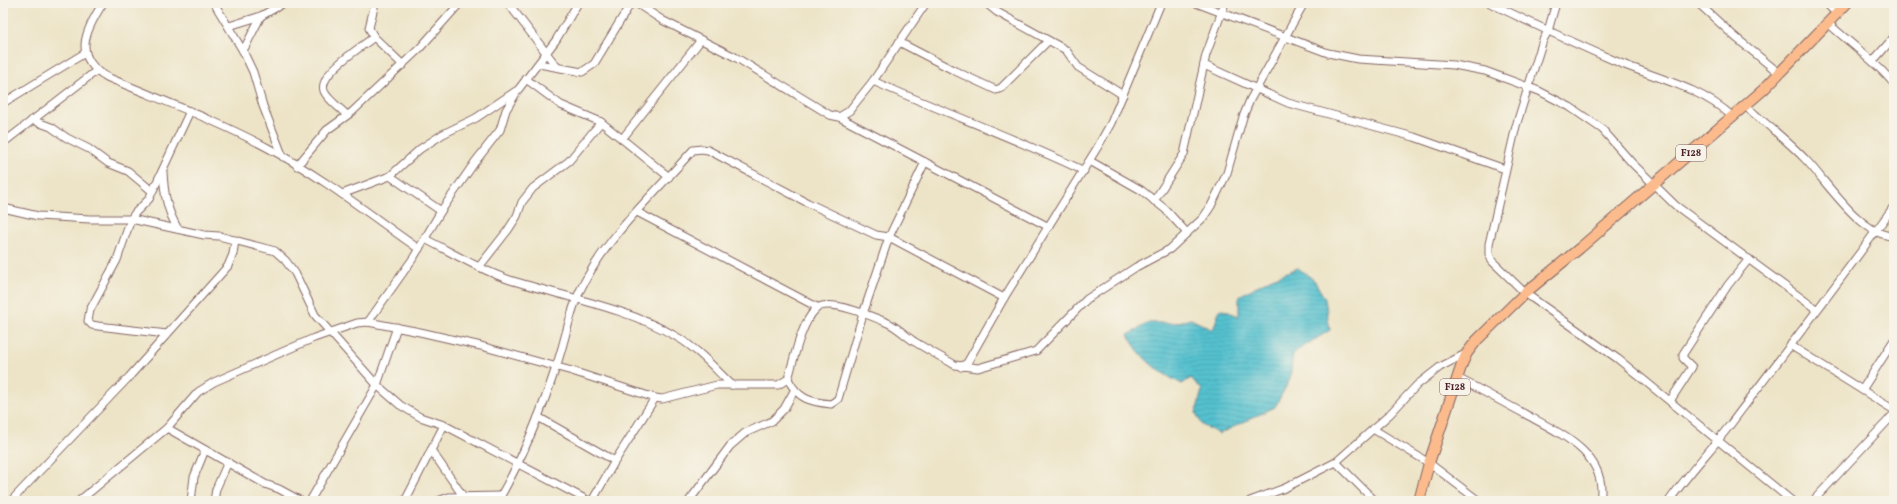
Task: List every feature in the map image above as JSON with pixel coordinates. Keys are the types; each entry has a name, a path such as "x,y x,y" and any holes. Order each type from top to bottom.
{"main road":[{"name":"F128","path":"1419,501 1429,463 1467,353 1477,340 1526,293 1732,116 1779,73 1847,3"}],"street":[{"path":"103,3 84,43 84,53 96,71 235,132 283,157 342,194 419,249"},
{"path":"214,3 229,26 253,72 263,106 283,157"},
{"path":"229,26 261,16 284,3"},
{"path":"375,3 369,28 374,37 403,65"},
{"path":"297,166 327,130 363,103 403,65 460,3"},
{"path":"508,3 557,67"},
{"path":"368,322 419,249 441,212 475,162 500,130 505,118 506,110 518,90 546,54 578,3"},
{"path":"539,64 582,72 594,64 631,3"},
{"path":"636,3 662,20 735,57 830,115 839,117 1049,226"},
{"path":"986,3 997,12 1066,50 1078,67 1123,95"},
{"path":"961,367 967,363 1004,298 1084,171 1111,123 1160,3"},
{"path":"1196,3 1335,54 1358,59 1454,65 1485,71 1528,86 1570,106 1602,128 1675,205 1816,309"},
{"path":"1154,201 1184,154 1204,65 1225,3"},
{"path":"79,501 167,428 198,392 214,382 329,332 357,323 368,322 396,327 481,346 662,399 717,385 778,385 788,379 803,332 810,316 817,307 825,304 844,307 889,323 915,342 961,367 978,368 1036,351 1087,299 1136,267 1170,249 1203,218 1224,180 1243,117 1250,100 1304,3"},
{"path":"1490,3 1621,64 1664,78 1702,94 1720,105 1732,116"},
{"path":"1556,3 1516,126 1489,244 1489,254 1492,261 1526,293 1618,359 1792,501"},
{"path":"1698,3 1734,36 1779,73"},
{"path":"1826,3 1836,13"},
{"path":"839,117 849,111 873,81 923,4"},
{"path":"243,51 261,16"},
{"path":"1827,22 1852,46 1872,61 1894,84"},
{"path":"347,115 324,93 323,86 325,80 329,73 338,64 374,37"},
{"path":"1872,61 1894,37"},
{"path":"622,139 701,40"},
{"path":"899,42 996,90 1001,88 1048,41"},
{"path":"3,103 84,53"},
{"path":"1204,65 1256,90 1288,103 1414,137 1506,169"},
{"path":"3,143 96,71"},
{"path":"526,79 561,105 601,122 669,177"},
{"path":"873,81 932,107 1033,147 1084,171"},
{"path":"342,194 390,176 420,149 443,134 476,118 518,90"},
{"path":"1744,105 1785,139 1806,160 1844,203 1875,232 1890,236 1894,243"},
{"path":"167,334 98,326 92,325 88,321 90,310 117,260 131,220 135,213 149,199 190,112"},
{"path":"32,120 51,127 108,163 128,171 152,191"},
{"path":"479,267 508,230 517,216 522,202 533,188 569,161 601,122"},
{"path":"438,501 449,497 463,496 500,498 538,417 556,367 570,318 584,281 618,233 693,150 702,149 828,213 876,235 889,237 1004,298"},
{"path":"1090,161 1141,190 1187,233"},
{"path":"788,379 794,391 806,399 831,404 838,399 863,314 889,237 925,162"},
{"path":"163,172 166,202 171,218 178,229"},
{"path":"390,176 441,212"},
{"path":"1669,501 1689,473 1717,441 1790,346 1894,206"},
{"path":"3,208 45,216 90,220 131,220 235,240 275,251 285,260 302,285 316,315 329,332 377,385 400,405 420,417 444,425 588,501"},
{"path":"637,212 817,307"},
{"path":"425,239 479,267 509,280 577,299 642,320 678,337 732,385"},
{"path":"11,501 129,377 228,266 234,254 235,240"},
{"path":"1670,401 1692,367 1683,358 1683,354 1728,285 1749,259"},
{"path":"310,501 377,385 396,327"},
{"path":"1862,390 1894,340"},
{"path":"1790,346 1894,410"},
{"path":"1250,501 1285,488 1336,462 1423,381 1440,367 1467,353"},
{"path":"1458,378 1571,439 1587,455 1597,469 1600,480 1600,501"},
{"path":"689,501 730,446 745,432 772,420 784,409 794,391"},
{"path":"592,501 615,461 655,398"},
{"path":"1813,501 1894,414"},
{"path":"538,417 615,461"},
{"path":"405,501 444,425"},
{"path":"167,428 265,484 279,489 302,501"},
{"path":"1373,429 1429,463 1479,501"},
{"path":"192,501 194,477 205,450"},
{"path":"431,450 463,496"},
{"path":"214,501 216,489 228,462"},
{"path":"1336,462 1375,501"}],"water":[{"path":"1298,268 1314,280 1325,299 1330,330 1293,353 1290,379 1275,407 1219,434 1202,425 1196,413 1202,390 1191,378 1182,384 1151,364 1133,344 1128,335 1148,323 1174,323 1191,319 1213,330 1220,309 1239,316 1239,296 1270,279"}]}
